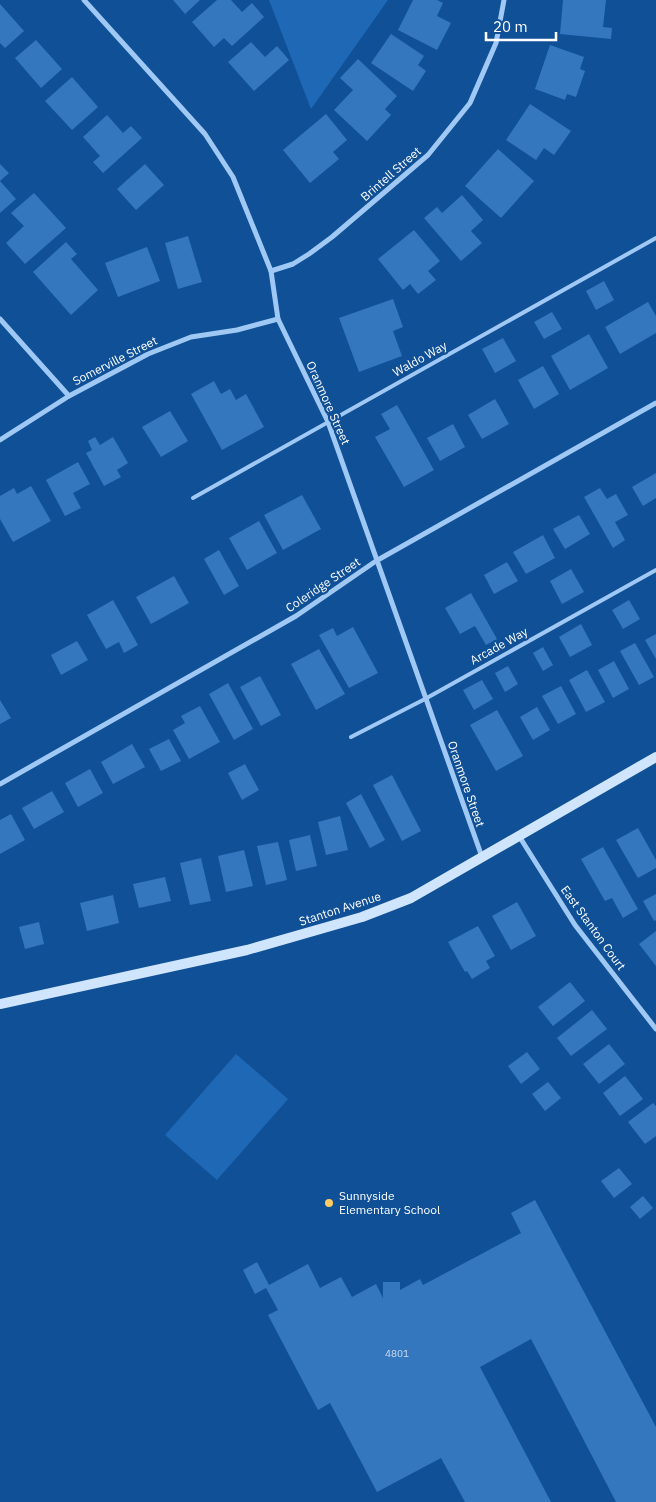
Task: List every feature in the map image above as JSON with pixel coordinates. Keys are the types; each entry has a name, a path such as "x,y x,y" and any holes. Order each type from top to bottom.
{"street":[{"name":"Oranmore Street","path":"84,0 205,134 233,177 271,271 278,319 328,422 482,857"},
{"name":"Brintell Street","path":"271,271 293,264 317,248 428,155 470,103 496,43 504,0"},
{"path":"0,318 69,396"},
{"name":"Somerville Street","path":"0,440 69,396 148,354 191,337 237,330 278,319"},
{"name":"Coleridge Street","path":"0,784 296,616 376,561 656,403"},
{"name":"Stanton Avenue","path":"0,1004 247,950 362,917 411,898 656,757"},
{"name":"East Stanton Court","path":"519,836 575,925 656,1029"}],"lane":[{"name":"Waldo Way","path":"193,498 656,238"},
{"name":"Arcade Way","path":"351,737 425,699 656,570"}],"shaded area":[{"path":"269,0 388,0 311,109"},
{"path":"236,1054 288,1099 217,1180 165,1135"}],"building":[{"path":"173,0 200,0 185,14"},
{"path":"217,0 231,0 242,12 252,3 264,17 232,46 224,38 214,47 192,22"},
{"path":"413,0 437,0 443,3 437,16 451,23 437,50 398,30"},
{"path":"563,0 606,0 603,27 612,28 611,39 560,34"},
{"path":"0,4 24,31 5,48 0,43"},
{"path":"391,34 424,56 418,65 426,71 413,91 371,63"},
{"path":"36,40 62,69 41,88 15,58"},
{"path":"251,42 265,57 277,46 289,60 254,91 228,62"},
{"path":"550,45 584,57 580,69 585,71 576,97 567,94 565,100 535,89"},
{"path":"358,59 397,96 385,109 391,115 367,141 334,110 353,90 340,78"},
{"path":"72,77 98,107 72,130 45,101"},
{"path":"530,104 571,131 554,155 544,148 536,160 506,140"},
{"path":"326,114 347,140 333,152 339,159 310,183 283,150"},
{"path":"107,115 123,133 131,126 142,138 103,173 93,162 100,156 83,137"},
{"path":"498,149 534,181 501,218 465,186"},
{"path":"0,164 9,173 0,181"},
{"path":"145,164 164,185 136,210 117,189"},
{"path":"0,181 16,199 0,213"},
{"path":"34,193 66,228 25,264 6,243 24,226 11,213"},
{"path":"462,195 483,220 471,231 482,243 461,261 424,218 437,207 442,213"},
{"path":"414,230 440,261 428,271 436,280 418,294 410,284 403,290 378,259"},
{"path":"188,236 202,282 178,289 165,243"},
{"path":"66,242 77,254 71,259 98,290 71,315 33,272"},
{"path":"147,247 160,281 118,297 105,263"},
{"path":"604,281 614,300 596,310 586,291"},
{"path":"393,299 403,327 393,331 402,356 359,372 339,318"},
{"path":"648,302 656,316 656,333 620,354 605,327"},
{"path":"552,312 562,329 544,339 534,322"},
{"path":"589,334 608,368 570,390 551,356"},
{"path":"503,338 516,361 495,373 482,349"},
{"path":"543,366 559,394 534,409 518,380"},
{"path":"214,381 221,394 230,389 236,400 246,394 264,427 222,450 191,394"},
{"path":"495,399 509,424 482,439 468,415"},
{"path":"397,405 434,470 404,487 375,437 390,429 381,414"},
{"path":"170,411 188,441 161,457 142,427"},
{"path":"453,424 465,447 440,461 427,438"},
{"path":"95,437 100,445 113,437 128,463 117,470 121,477 104,486 86,453 92,450 88,441"},
{"path":"78,462 90,484 73,493 81,508 65,516 46,480"},
{"path":"656,473 656,498 643,506 632,487"},
{"path":"31,486 51,521 13,542 0,519 0,496 14,488 17,494"},
{"path":"600,488 607,499 616,494 628,515 615,522 625,540 613,548 584,497"},
{"path":"302,495 321,529 283,550 264,515"},
{"path":"579,515 590,534 565,549 553,529"},
{"path":"259,521 277,553 247,570 229,538"},
{"path":"543,535 555,558 526,574 513,552"},
{"path":"219,550 239,586 224,595 204,559"},
{"path":"507,562 518,581 494,594 484,575"},
{"path":"571,569 584,592 562,604 550,581"},
{"path":"174,576 189,603 151,624 136,597"},
{"path":"471,593 497,639 486,645 475,626 460,634 445,608"},
{"path":"113,600 138,645 124,653 119,642 106,649 87,615"},
{"path":"629,600 640,619 623,629 612,610"},
{"path":"581,624 592,645 570,657 559,637"},
{"path":"353,627 378,673 349,688 319,635 333,628 337,636"},
{"path":"656,634 656,659 645,640"},
{"path":"77,641 88,660 61,675 51,655"},
{"path":"635,643 654,677 639,685 620,651"},
{"path":"543,647 553,665 543,671 533,653"},
{"path":"319,649 345,694 316,710 291,664"},
{"path":"614,661 629,689 613,698 598,670"},
{"path":"508,666 518,684 505,692 495,673"},
{"path":"587,670 605,702 586,712 569,680"},
{"path":"260,676 281,715 261,726 240,687"},
{"path":"482,680 493,699 474,710 463,690"},
{"path":"228,683 253,729 234,740 209,694"},
{"path":"561,686 576,714 558,724 542,696"},
{"path":"0,700 11,718 0,724"},
{"path":"200,706 220,742 189,759 173,730 185,723 181,716"},
{"path":"537,707 550,730 533,740 520,717"},
{"path":"497,710 523,756 496,771 470,725"},
{"path":"169,739 181,761 161,771 149,749"},
{"path":"132,744 145,767 113,784 101,762"},
{"path":"245,764 259,790 242,800 228,773"},
{"path":"90,769 103,793 78,807 65,783"},
{"path":"392,775 421,831 402,841 373,785"},
{"path":"52,791 64,812 34,829 22,808"},
{"path":"361,794 385,840 370,848 346,803"},
{"path":"11,814 25,840 0,854 0,820"},
{"path":"340,816 348,850 326,855 318,822"},
{"path":"638,828 656,860 656,868 638,878 616,840"},
{"path":"310,835 317,866 296,871 289,840"},
{"path":"278,842 287,880 266,885 257,846"},
{"path":"603,847 638,909 623,918 612,898 605,901 581,859"},
{"path":"244,850 253,886 226,892 218,856"},
{"path":"201,858 211,901 190,905 180,863"},
{"path":"165,877 171,901 139,908 133,884"},
{"path":"656,894 656,920 654,921 643,901"},
{"path":"113,895 119,923 87,931 80,903"},
{"path":"517,902 536,936 511,950 492,916"},
{"path":"39,922 44,944 25,949 19,927"},
{"path":"478,926 495,956 486,961 490,968 472,979 467,971 465,972 448,942"},
{"path":"656,931 656,966 639,944"},
{"path":"570,982 585,1001 553,1026 538,1007"},
{"path":"592,1010 607,1029 571,1056 557,1038"},
{"path":"609,1044 625,1064 599,1084 583,1064"},
{"path":"527,1052 540,1069 521,1084 508,1066"},
{"path":"625,1076 643,1099 620,1116 603,1093"},
{"path":"548,1082 561,1098 545,1111 532,1094"},
{"path":"653,1103 656,1106 656,1136 645,1144 628,1122"},
{"path":"619,1168 632,1184 614,1198 601,1181"},
{"path":"643,1196 653,1208 640,1219 630,1207"},
{"path":"535,1200 656,1427 656,1502 616,1502 531,1339 480,1367 551,1502 465,1502 441,1458 377,1492 330,1403 318,1410 268,1315 278,1310 266,1288 255,1294 243,1270 257,1262 269,1285 308,1264 320,1288 341,1277 352,1297 376,1284 383,1298 383,1282 400,1282 400,1290 420,1279 423,1285 521,1233 511,1213"}],"place":[{"name":"Sunnyside Elementary School","path":"329,1203"}]}
